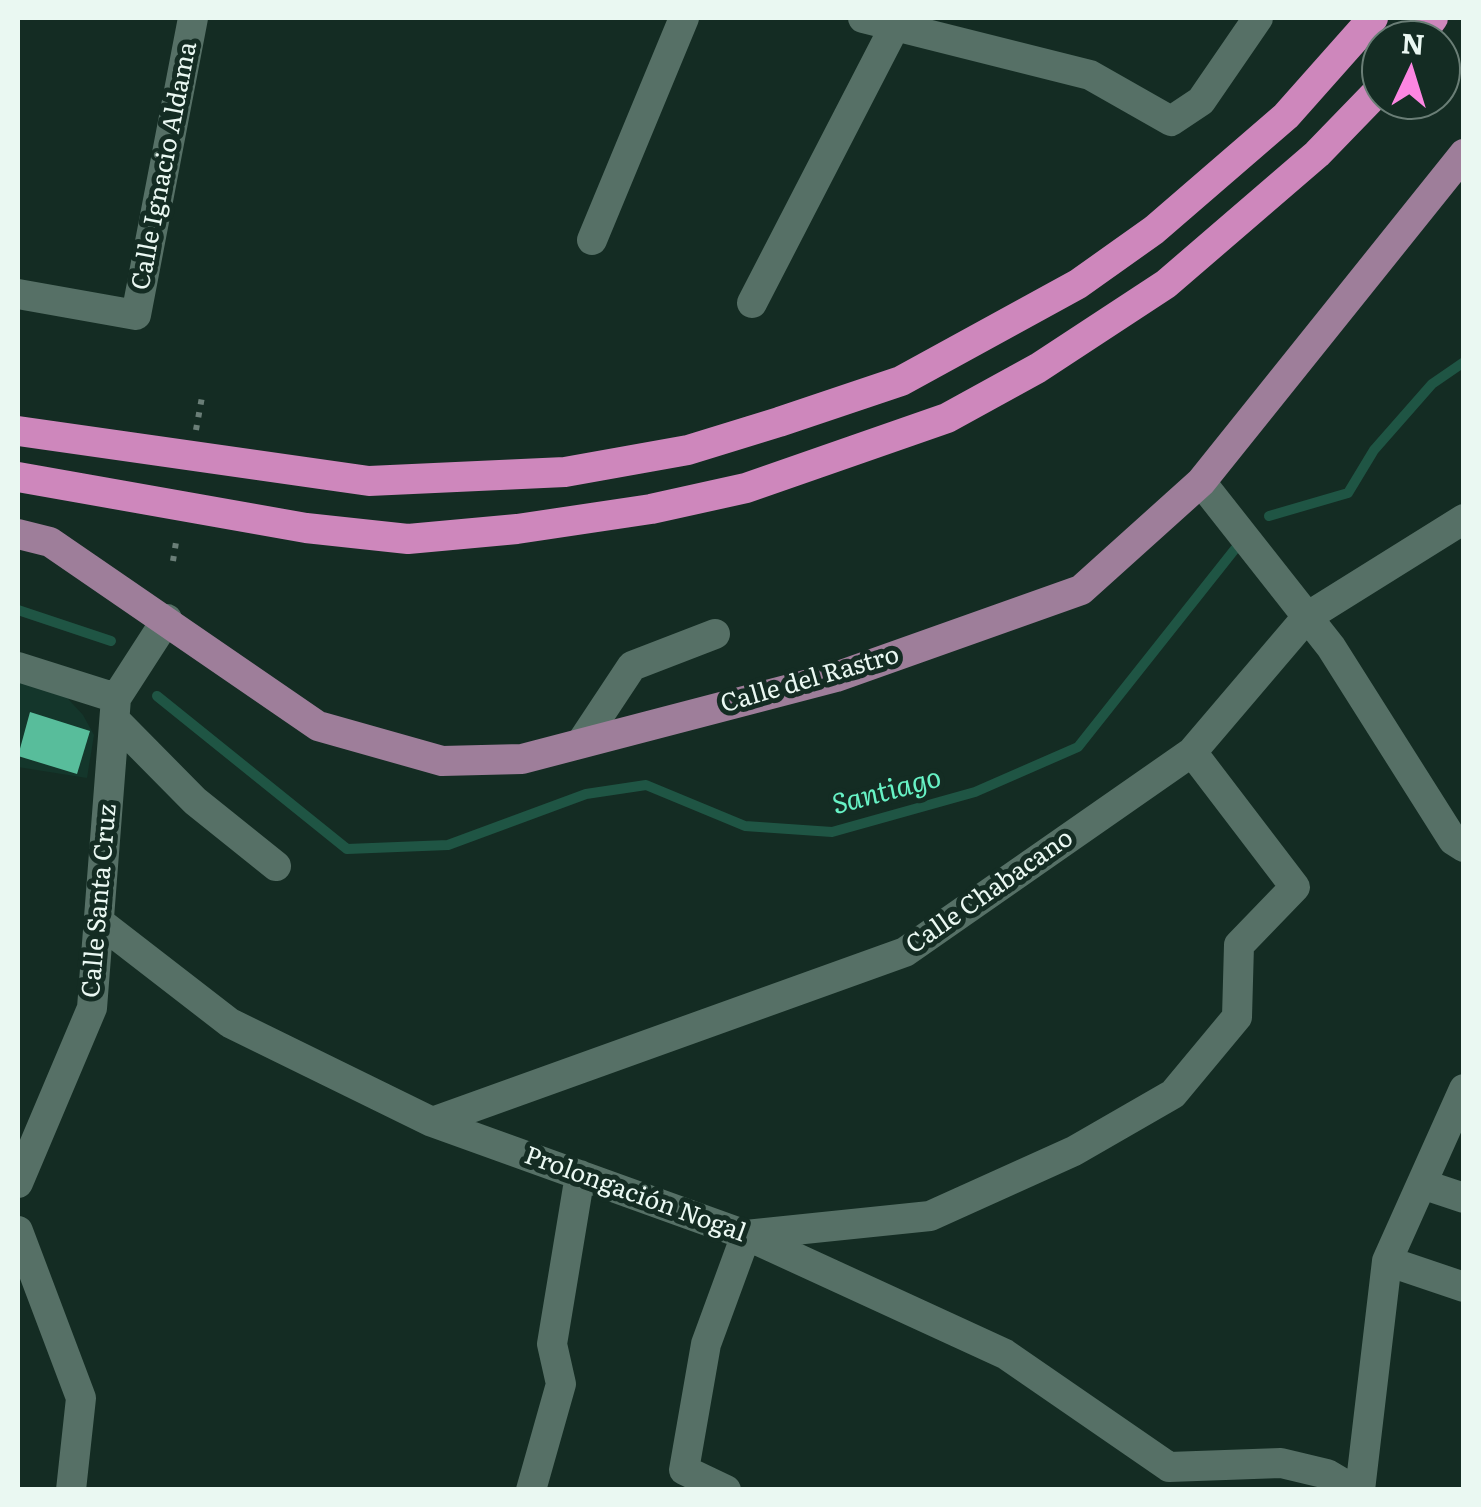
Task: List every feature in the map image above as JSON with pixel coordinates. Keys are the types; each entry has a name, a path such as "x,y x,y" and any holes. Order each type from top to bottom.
{"highway":[{"path":"18,430 369,481 565,472 688,450 901,381 1078,284 1154,230 1286,116 1373,18"},
{"path":"18,477 306,528 408,539 517,529 651,509 746,488 948,418 1038,368 1166,284 1316,154 1361,108"}],"main road":[{"name":"Calle del Rastro","path":"18,534 50,542 318,726 442,761 522,759 836,677 1081,590 1201,482 1453,182 1464,154"}],"street":[{"name":"Calle Ignacio Aldama","path":"18,294 136,315 194,18"},
{"path":"592,240 684,18"},
{"path":"864,18 1090,76 1171,121 1202,100 1258,18"},
{"path":"752,303 895,26"},
{"path":"1201,482 1307,617 1452,840 1464,847"},
{"name":"Calle Chabacano","path":"432,1122 905,952 1192,752 1307,617 1464,519"},
{"name":"Calle Santa Cruz","path":"18,1183 24,1151 92,1008 102,924 116,709 167,620"},
{"path":"581,743 632,666 715,634"},
{"path":"18,668 116,709 195,801 276,866"},
{"path":"726,1490 684,1470 706,1344 746,1235 930,1216 1074,1151 1174,1094 1237,1017 1239,945 1295,887 1192,752"},
{"name":"Prolongación Nogal","path":"102,924 230,1022 432,1122 746,1235 1005,1354 1164,1478"},
{"path":"1164,1478 1281,1462 1327,1474 1357,1490 1386,1261 1464,1089"},
{"path":"530,1490 561,1384 552,1344 580,1175"},
{"path":"1422,1184 1464,1198"},
{"path":"18,1231 81,1398 71,1490"},
{"path":"1386,1261 1464,1287"}],"shaded area":[{"path":"18,664 57,687 83,715 94,735 87,778 18,767"}],"building":[{"path":"30,712 90,731 77,774 18,756"}],"waterway":[{"name":"Santiago","path":"1269,516 1348,493 1374,450 1432,384 1464,362"},
{"name":"Santiago","path":"157,696 347,849 448,845 586,794 646,785 745,826 832,832 975,792 1078,747 1235,549"},
{"name":"Santiago","path":"18,610 111,641"}]}
